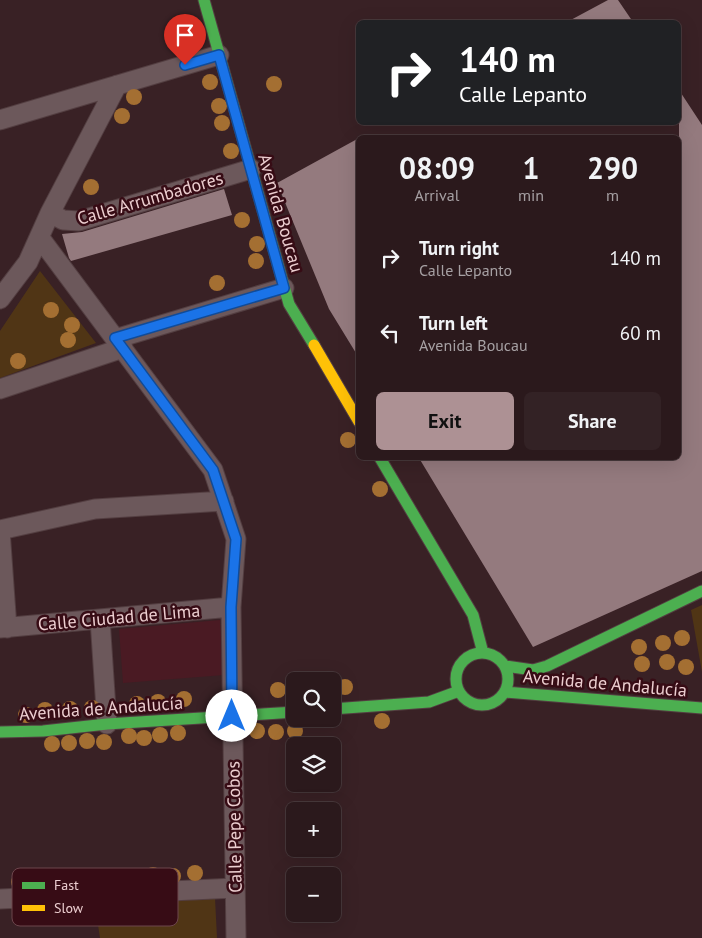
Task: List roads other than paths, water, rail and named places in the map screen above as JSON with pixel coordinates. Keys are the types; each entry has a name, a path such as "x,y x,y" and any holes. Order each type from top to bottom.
{"street":[{"name":"Avenida Boucau","path":"204,0 289,304 356,417"},
{"path":"0,120 219,55"},
{"path":"0,299 28,262 50,213 117,85"},
{"name":"Calle Arrumbadores","path":"50,213 63,220 78,221 250,169"},
{"name":"Calle Pepe Cobos","path":"40,238 213,470 236,539 231,607 236,938"},
{"path":"0,389 119,343 284,288"},
{"path":"381,460 473,614 483,653"},
{"path":"3,628 0,530 95,509 224,501"},
{"path":"505,666 533,670 547,666 702,591"},
{"name":"Calle Ciudad de Lima","path":"3,628 231,607"},
{"path":"100,619 107,724"},
{"path":"483,653 496,656 505,666 508,674 508,684 505,692 498,700 487,705 476,704 466,699 459,690 456,680 458,670 472,654 483,653"},
{"path":"341,708 429,702 459,690"},
{"name":"Avenida de Andalucía","path":"505,692 702,708"},
{"name":"Avenida de Andalucía","path":"0,732 43,731 107,724 286,713"},
{"path":"178,891 235,888"}]}
